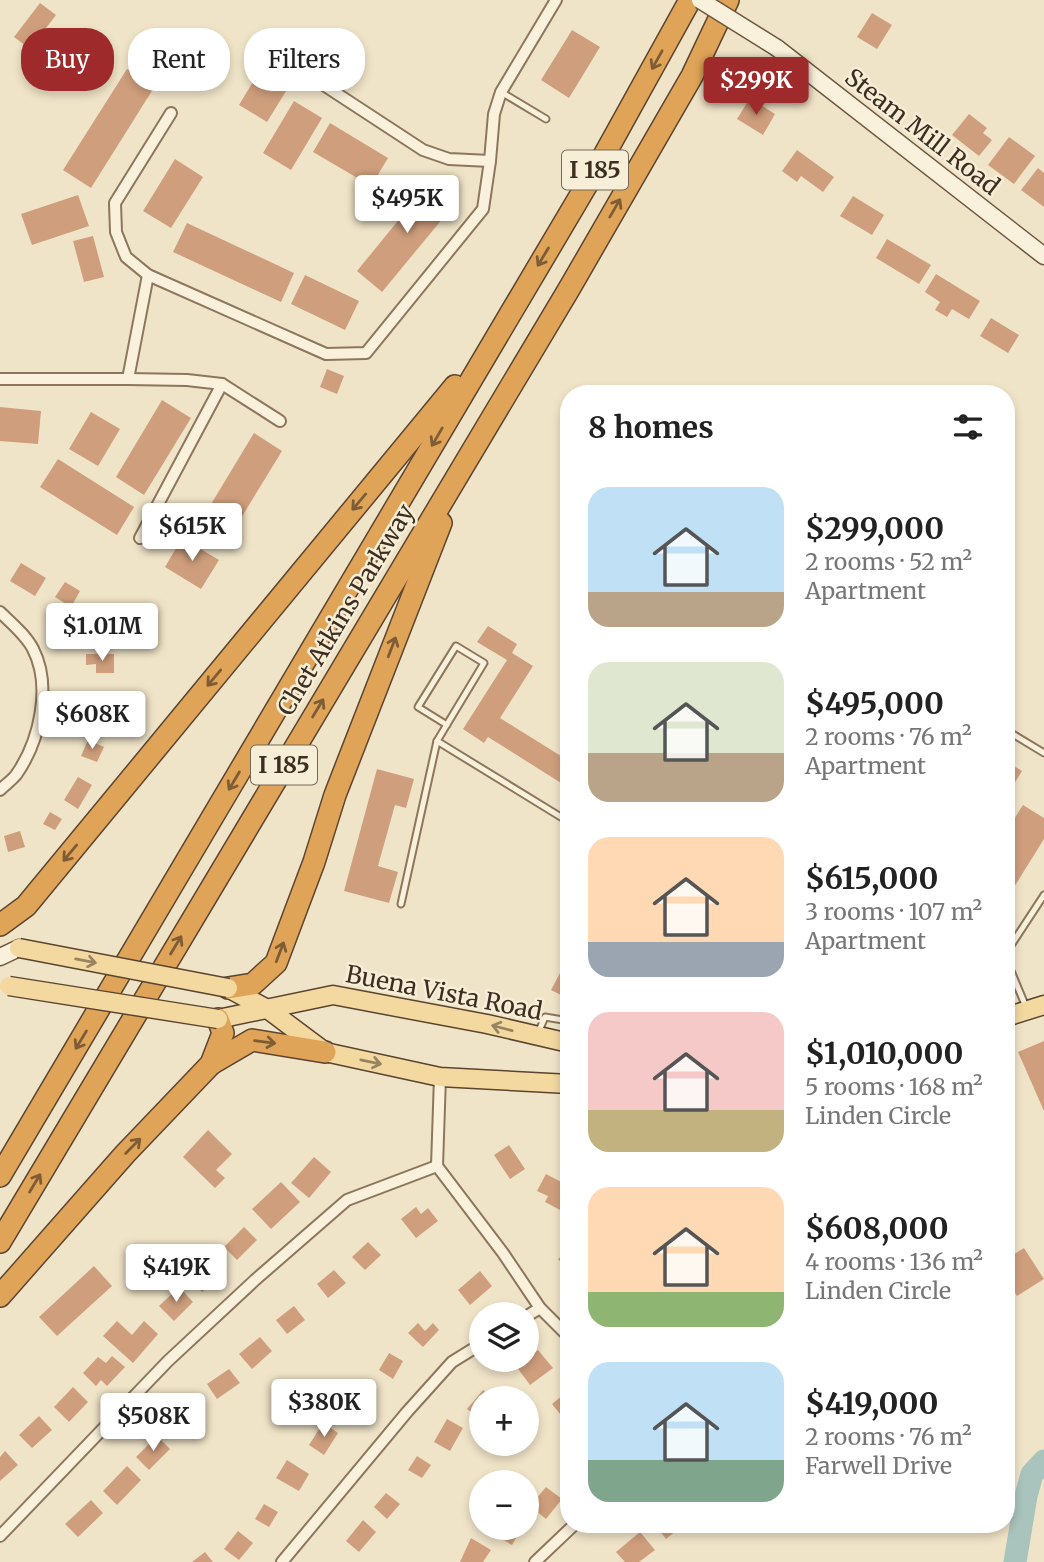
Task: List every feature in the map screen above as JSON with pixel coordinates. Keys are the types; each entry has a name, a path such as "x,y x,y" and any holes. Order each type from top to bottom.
{"highway":[{"name":"Chet Atkins Parkway","path":"0,1176 602,159 690,0"},
{"name":"Chet Atkins Parkway","path":"0,1242 692,76 728,0"},
{"path":"228,988 253,984 276,963 314,863 335,794 434,537 541,333"},
{"path":"0,925 26,906 496,336"},
{"path":"211,1064 223,1033 218,1019"},
{"path":"0,1296 125,1154 211,1064 252,1040 325,1052"}],"main road":[{"path":"19,948 228,988 269,1010 325,1052 440,1077 560,1084"},
{"name":"Buena Vista Road","path":"3,986 218,1019 333,995 487,1024 560,1041"},
{"path":"1015,1014 1036,1007"}],"street":[{"path":"171,113 115,203 116,232 126,257 148,275 326,354 366,353 483,209 494,114 501,92 556,0"},
{"name":"Steam Mill Road","path":"700,0 777,48 1044,256"},
{"path":"333,91 423,150 449,159 490,161"},
{"path":"128,379 148,275"},
{"path":"0,379 187,380 222,384 280,421"},
{"path":"140,538 222,384"},
{"path":"0,612 32,646 42,668 42,700 34,739 16,776 0,790"},
{"path":"0,957 19,948"},
{"path":"440,1077 436,1166 503,1253 540,1308 560,1328"},
{"path":"0,1536 168,1361 347,1200 436,1166"},
{"path":"282,1562 407,1412 452,1362 469,1351"},
{"path":"535,1562 566,1533"}],"lane":[{"path":"501,92 545,119"},
{"path":"401,904 437,741 447,725 484,663 456,646 418,707 447,725"},
{"path":"1015,735 1044,753"},
{"path":"437,741 560,816"},
{"path":"1015,940 1044,895"},
{"path":"1015,973 1036,1007"},
{"path":"536,1037 545,1017 560,1020"}],"building":[{"path":"40,3 56,15 46,28 21,28 21,42 14,37"},
{"path":"872,13 892,25 877,49 857,37"},
{"path":"572,30 600,47 569,98 541,80"},
{"path":"127,69 128,91 152,91 91,188 63,170"},
{"path":"247,91 286,91 267,122 239,105"},
{"path":"750,98 775,114 763,135 737,119"},
{"path":"294,101 322,118 291,170 263,153"},
{"path":"969,114 987,128 983,133 992,140 979,156 952,135"},
{"path":"330,123 388,158 371,186 313,152"},
{"path":"1009,137 1035,156 1014,184 988,165"},
{"path":"797,150 834,177 823,192 801,176 797,182 782,171"},
{"path":"175,159 203,177 171,228 143,211"},
{"path":"1038,168 1044,173 1044,207 1021,190"},
{"path":"432,179 458,200 382,292 357,271"},
{"path":"78,195 89,226 32,245 21,214"},
{"path":"853,196 884,215 872,235 840,216"},
{"path":"187,223 294,273 281,302 173,252"},
{"path":"93,236 104,277 84,282 73,241"},
{"path":"887,239 931,265 919,284 876,258"},
{"path":"936,274 980,301 969,319 952,309 947,317 935,310 940,302 925,292"},
{"path":"305,275 359,301 345,330 291,304"},
{"path":"991,318 1019,335 1008,353 980,336"},
{"path":"327,369 344,376 337,394 320,387"},
{"path":"162,400 191,418 144,495 116,477"},
{"path":"0,407 41,411 38,444 0,441"},
{"path":"91,412 120,429 98,466 69,449"},
{"path":"254,433 282,451 224,546 196,529"},
{"path":"58,459 134,507 117,535 40,487"},
{"path":"182,538 219,560 201,589 165,567"},
{"path":"21,563 46,578 35,596 10,581"},
{"path":"65,582 80,591 71,607 55,597"},
{"path":"106,611 114,626 90,638 82,623"},
{"path":"488,626 517,644 512,653 533,666 500,718 560,755 560,782 488,737 484,743 463,729 507,660 477,642"},
{"path":"86,654 114,654 114,673 96,673 96,664 86,665"},
{"path":"88,740 104,747 97,762 81,756"},
{"path":"1015,767 1022,771 1015,782"},
{"path":"377,769 414,779 406,808 395,805 378,866 398,872 389,903 344,891"},
{"path":"78,777 92,785 78,809 64,800"},
{"path":"1023,805 1044,818 1044,839 1015,886 1015,818"},
{"path":"50,812 62,819 55,830 43,824"},
{"path":"20,831 25,847 8,852 4,836"},
{"path":"560,973 560,994 551,990"},
{"path":"1044,1041 1044,1111 1018,1052"},
{"path":"208,1130 232,1154 216,1170 225,1178 215,1188 183,1157"},
{"path":"509,1145 525,1169 510,1179 494,1155"},
{"path":"314,1157 331,1172 309,1198 291,1183"},
{"path":"546,1174 560,1181 560,1210 545,1202 548,1196 537,1191"},
{"path":"281,1182 300,1202 271,1229 252,1209"},
{"path":"416,1207 421,1214 428,1208 438,1221 416,1238 401,1219"},
{"path":"244,1227 257,1240 237,1260 224,1247"},
{"path":"368,1242 381,1255 365,1270 352,1257"},
{"path":"1024,1248 1044,1279 1017,1296 1015,1293 1015,1254"},
{"path":"215,1257 227,1271 202,1292 185,1273 203,1258 208,1264"},
{"path":"94,1266 112,1286 57,1336 39,1317"},
{"path":"334,1270 346,1283 328,1298 317,1284"},
{"path":"480,1271 492,1286 469,1304 458,1290"},
{"path":"179,1287 193,1302 174,1321 159,1306"},
{"path":"294,1306 305,1320 287,1334 276,1320"},
{"path":"117,1321 132,1335 144,1321 158,1334 133,1363 103,1336"},
{"path":"418,1323 425,1331 433,1323 439,1330 423,1347 408,1333"},
{"path":"260,1337 272,1351 252,1369 239,1354"},
{"path":"539,1351 553,1368 530,1385 520,1372 539,1372"},
{"path":"389,1353 403,1361 393,1379 379,1370"},
{"path":"112,1356 125,1367 107,1386 101,1380 96,1386 83,1373 98,1357 106,1363"},
{"path":"229,1369 240,1383 217,1399 207,1384"},
{"path":"73,1387 88,1402 69,1422 54,1407"},
{"path":"355,1387 371,1397 357,1420 341,1411"},
{"path":"560,1397 560,1414 552,1404"},
{"path":"188,1406 201,1419 183,1435 171,1421"},
{"path":"39,1416 52,1430 32,1448 19,1435"},
{"path":"447,1419 463,1428 450,1451 434,1442"},
{"path":"323,1423 338,1433 324,1455 309,1445"},
{"path":"157,1436 170,1449 149,1470 136,1457"},
{"path":"5,1451 18,1465 0,1481 0,1457"},
{"path":"417,1456 431,1465 422,1478 408,1470"},
{"path":"287,1460 309,1474 299,1491 276,1478"},
{"path":"127,1466 141,1480 117,1505 103,1491"},
{"path":"546,1487 560,1498 560,1502 546,1519 539,1513 539,1495"},
{"path":"386,1493 400,1504 387,1519 374,1507"},
{"path":"91,1500 103,1513 78,1537 65,1524"},
{"path":"264,1504 278,1512 269,1527 255,1519"},
{"path":"363,1520 376,1532 359,1552 346,1541"},
{"path":"238,1531 253,1543 239,1560 224,1549"},
{"path":"639,1533 655,1550 639,1562 625,1562 616,1552"},
{"path":"661,1533 674,1533 666,1539"},
{"path":"470,1540 491,1550 483,1562 460,1562"},
{"path":"205,1552 213,1562 192,1562"}],"waterway":[{"path":"1015,1562 1032,1474 1044,1461"}]}
